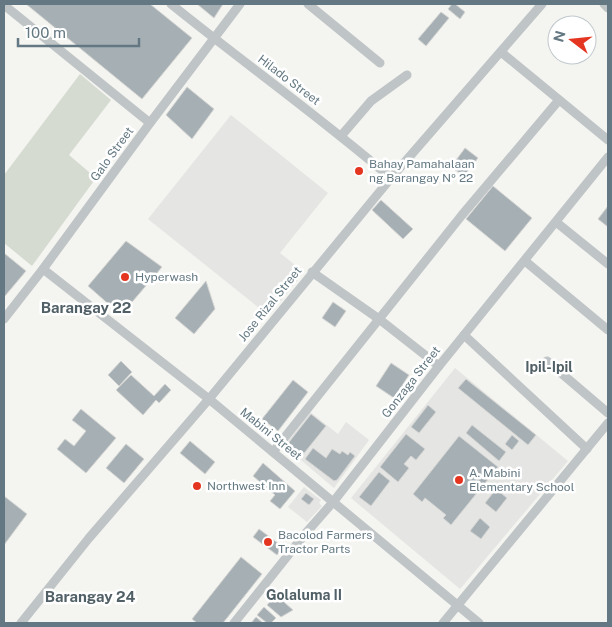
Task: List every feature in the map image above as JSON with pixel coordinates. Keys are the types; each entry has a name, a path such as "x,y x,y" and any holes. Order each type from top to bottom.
{"street":[{"name":"Hilado Street","path":"171,4 341,136 391,178"},
{"name":"Galo Street","path":"5,316 43,269 240,4"},
{"path":"308,4 380,63"},
{"name":"Jose Rizal Street","path":"21,623 89,538 209,399 391,178 542,4"},
{"path":"604,4 608,8"},
{"path":"4,5 150,123"},
{"path":"501,52 608,140"},
{"path":"341,136 371,101 408,75"},
{"path":"273,452 462,215 559,100"},
{"name":"Gonzaga Street","path":"234,623 305,534 334,501 439,366 608,157"},
{"path":"556,222 608,264"},
{"path":"525,262 608,330"},
{"name":"Mabini Street","path":"43,269 209,399 479,623"},
{"path":"312,272 379,319 439,366"},
{"path":"464,335 587,449"},
{"path":"547,361 608,413"},
{"path":"443,623 608,423"}],"shaded area":[{"path":"80,74 111,100 69,155 96,178 32,266 4,243 4,175"},
{"path":"231,115 328,193 280,253 304,272 269,316 148,219"},
{"name":"A. Mabini Elementary School","path":"455,368 568,461 460,589 351,498"},
{"path":"310,412 338,434 346,422 369,440 334,488 283,445"},
{"path":"304,487 321,500 319,503 322,506 307,522 288,507"}],"building":[{"path":"26,4 150,4 192,38 142,99"},
{"path":"197,4 223,4 214,18"},
{"path":"452,4 455,4 465,12 460,19 448,9"},
{"path":"441,12 449,18 426,46 418,39"},
{"path":"187,87 214,109 192,139 166,115"},
{"path":"465,148 478,158 464,176 451,167"},
{"name":"Bahay Pamahalaan ng Barangay № 22","path":"358,165 364,171 359,177 353,171"},
{"path":"493,186 532,218 505,251 466,219"},
{"path":"381,200 413,229 403,239 372,210"},
{"path":"608,206 608,227 598,219"},
{"name":"Hyperwash","path":"126,241 162,267 121,315 88,286"},
{"path":"4,253 26,271 5,296 4,295"},
{"path":"206,281 215,309 194,334 175,318"},
{"path":"333,302 346,311 335,327 322,318"},
{"path":"121,361 132,372 119,386 108,375"},
{"path":"391,363 409,375 394,398 376,386"},
{"path":"131,375 154,396 165,384 171,390 159,403 156,400 143,415 116,390"},
{"path":"466,379 536,435 528,445 458,388"},
{"path":"293,380 308,392 278,431 262,419"},
{"path":"428,405 436,412 419,433 411,427"},
{"path":"81,409 116,438 86,473 57,449 65,439 74,446 86,431 72,420"},
{"path":"311,414 326,426 301,457 286,446"},
{"path":"472,425 506,452 499,461 466,433"},
{"path":"406,434 425,449 416,460 411,456 404,464 409,468 398,482 380,467"},
{"path":"512,435 519,441 512,450 505,444"},
{"path":"459,436 498,467 451,525 443,518 446,515 425,498 422,502 413,494"},
{"path":"190,441 215,462 205,474 180,453"},
{"path":"126,444 144,459 124,483 106,468"},
{"path":"313,448 326,458 332,449 340,454 342,451 348,455 350,452 355,456 337,480 334,481 305,459"},
{"path":"263,463 295,491 280,509 270,501 275,495 253,476"},
{"path":"379,472 390,481 371,506 359,497"},
{"path":"496,489 507,498 496,512 485,503"},
{"path":"306,493 314,499 309,505 301,499"},
{"path":"4,496 27,514 4,545"},
{"path":"480,518 490,527 481,539 470,531"},
{"name":"Bacolod Farmers Tractor Parts","path":"259,529 283,547 277,555 253,537"},
{"path":"241,557 262,574 223,623 197,623 192,619"},
{"path":"276,595 293,610 281,617 267,605"},
{"path":"264,607 276,618 271,623 267,623 257,615"},
{"path":"256,617 263,623 251,623"}],"place":[{"name":"Bahay Pamahalaan ng Barangay № 22","path":"359,171"},
{"name":"Hyperwash","path":"125,277"},
{"name":"A. Mabini Elementary School","path":"459,480"},
{"name":"Northwest Inn","path":"197,486"},
{"name":"Bacolod Farmers Tractor Parts","path":"268,542"}],"district":[{"name":"Barangay 22","path":"86,307"},
{"name":"Ipil-Ipil","path":"549,367"},
{"name":"Golaluma II","path":"304,595"},
{"name":"Barangay 24","path":"90,596"}]}
